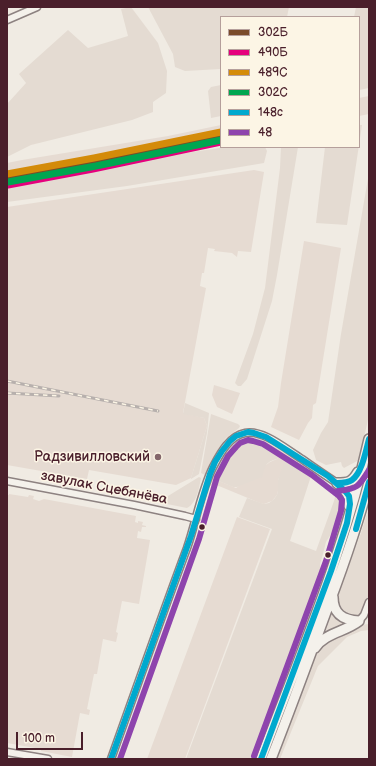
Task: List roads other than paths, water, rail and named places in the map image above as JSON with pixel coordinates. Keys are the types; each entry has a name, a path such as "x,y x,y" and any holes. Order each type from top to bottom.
{"highway":[{"path":"261,759 336,558 369,440"},
{"path":"337,483 344,483 354,479 363,464"},
{"path":"271,759 352,542 369,482"},
{"path":"337,483 348,494 350,502 348,518"},
{"path":"334,592 334,607 340,615 346,619 359,621"},
{"path":"310,656 319,642 354,625 359,621"}],"street":[{"path":"7,20 37,7"},
{"path":"111,759 192,534 207,481 226,446 231,440 240,434 247,432 255,433 274,441 337,483"},
{"name":"завулак Сцебянёва","path":"7,481 134,505 196,519"},
{"path":"359,621 364,615 369,602"},
{"path":"7,752 48,759"}],"railway":[{"path":"7,381 158,411"},
{"path":"7,393 59,396"}],"place":[{"name":"Радзивилловский","path":"158,457"}]}
